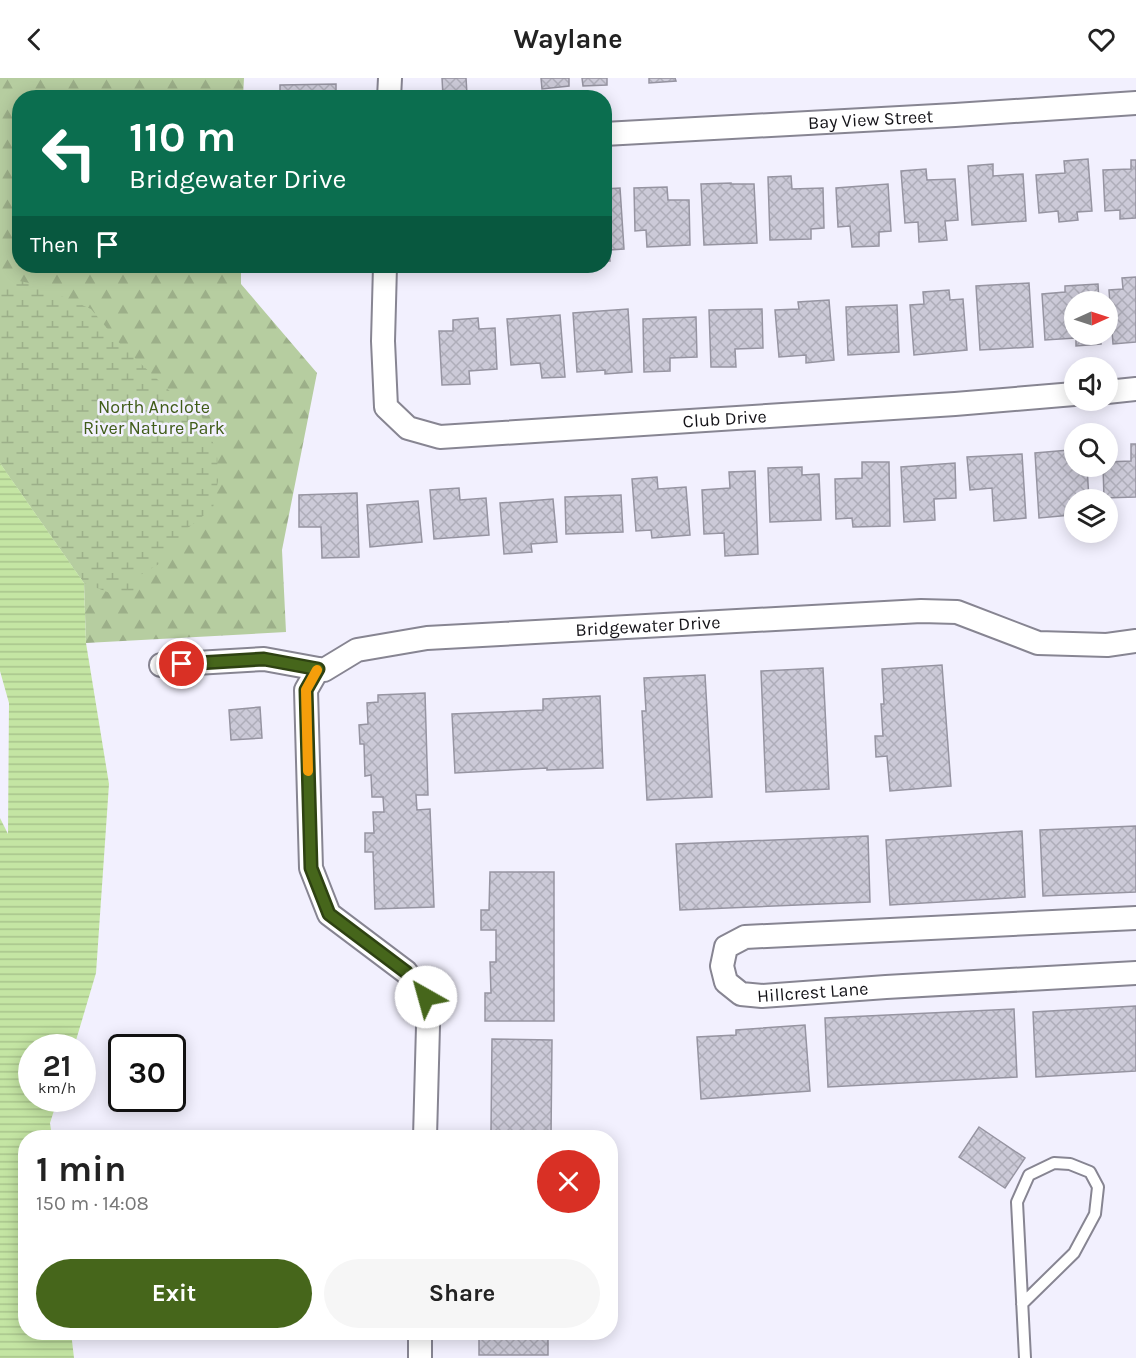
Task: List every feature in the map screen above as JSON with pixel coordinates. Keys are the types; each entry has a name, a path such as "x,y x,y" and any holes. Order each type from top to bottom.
{"street":[{"name":"Bay View Street","path":"612,134 1136,103"},
{"name":"Club Drive","path":"385,273 383,341 386,407 408,428 440,437 1064,395"},
{"path":"1118,391 1136,389"},
{"name":"Bridgewater Drive","path":"318,669 324,670 357,650 427,638 921,611 957,612 1038,643 1107,645 1136,641"},
{"path":"161,665 264,659 318,669 306,690 311,868 329,914 406,972 426,997 428,1026 425,1130"},
{"name":"Hillcrest Lane","path":"1136,918 745,937 726,947 722,966 726,982 741,994 762,996 1136,973"},
{"path":"420,1340 420,1358"}],"lane":[{"path":"1022,1304 1074,1253 1095,1214 1098,1187 1090,1172 1070,1164 1054,1163 1029,1175 1017,1202 1022,1304 1025,1358"}],"green space":[{"name":"North Anclote River Nature Park","path":"0,78 244,78 243,90 12,90 12,273 241,273 241,284 317,373 282,550 286,632 86,643 84,583 0,463"},
{"path":"0,277 34,284 91,309 121,345 175,396 198,408 217,452 218,481 213,508 184,531 159,564 133,579 134,593 110,593 84,583 0,463"}],"shaded area":[{"path":"0,463 84,583 86,643 109,784 96,973 78,1034 18,1034 18,1112 54,1112 50,1123 51,1130 18,1130 18,1340 72,1340 74,1358 0,1358 0,818 8,834 9,703 0,671"}],"building":[{"path":"442,78 466,78 467,90 443,90"},
{"path":"541,78 569,78 569,86 542,89"},
{"path":"582,78 607,78 607,85 583,86"},
{"path":"649,78 675,78 676,81 649,83"},
{"path":"336,84 336,90 280,90 280,85"},
{"path":"1088,159 1092,211 1077,212 1078,220 1059,222 1058,211 1039,213 1036,175 1065,173 1064,161"},
{"path":"1131,160 1136,160 1136,218 1120,219 1120,210 1105,211 1103,170 1131,169"},
{"path":"993,164 993,176 1023,174 1026,221 972,225 968,166"},
{"path":"926,169 927,180 955,179 958,220 945,221 947,240 919,242 918,222 905,223 901,171"},
{"path":"791,176 792,189 823,188 824,228 811,229 811,239 770,240 768,177"},
{"path":"701,184 754,184 757,243 704,245"},
{"path":"888,184 891,231 879,232 879,246 852,247 850,226 838,227 836,188"},
{"path":"667,187 668,200 689,200 690,245 647,247 646,230 635,231 634,188"},
{"path":"612,188 620,188 624,249 612,250"},
{"path":"1136,277 1136,342 1118,344 1118,291 1109,290 1123,289 1122,278"},
{"path":"1029,283 1033,347 980,350 976,286"},
{"path":"1098,284 1098,291 1065,291 1065,286"},
{"path":"949,290 950,300 963,299 967,350 914,355 910,305 924,304 923,292"},
{"path":"1064,292 1064,339 1045,340 1042,294"},
{"path":"829,300 834,360 806,363 806,355 779,357 775,310 799,309 798,302"},
{"path":"897,305 899,352 848,355 846,307"},
{"path":"628,309 632,372 605,374 605,370 577,372 573,313"},
{"path":"762,309 763,348 735,349 736,367 711,367 709,310"},
{"path":"560,315 565,377 542,378 540,363 511,365 507,319"},
{"path":"696,317 697,357 670,358 670,371 644,372 643,319"},
{"path":"478,318 479,329 495,328 497,369 469,371 470,384 442,385 439,331 453,331 453,320"},
{"path":"1131,444 1136,444 1136,497 1118,498 1118,489 1104,489 1103,477 1118,477 1118,462 1131,461"},
{"path":"1064,450 1064,477 1088,477 1088,489 1064,489 1064,516 1039,518 1035,453"},
{"path":"1022,454 1026,518 994,521 992,488 970,490 967,457"},
{"path":"862,462 889,462 890,526 853,527 852,518 836,519 835,479 862,478"},
{"path":"955,463 956,498 934,499 935,520 904,522 901,467"},
{"path":"802,467 802,475 819,474 821,520 770,522 768,468"},
{"path":"755,471 758,554 725,556 724,533 704,534 702,490 730,488 729,472"},
{"path":"657,477 658,489 686,487 690,535 652,538 651,530 636,531 632,479"},
{"path":"459,488 460,500 486,498 489,535 434,539 430,490"},
{"path":"357,493 359,557 322,558 321,527 299,527 299,495"},
{"path":"621,495 623,532 566,534 565,497"},
{"path":"553,499 557,542 531,544 532,552 504,554 500,503"},
{"path":"418,501 422,542 370,547 367,505"},
{"path":"942,665 951,786 890,791 887,756 876,757 875,736 883,736 882,669"},
{"path":"823,668 829,789 766,792 761,671"},
{"path":"705,675 712,797 647,800 642,711 646,711 644,678"},
{"path":"425,693 428,795 416,795 417,810 430,809 434,907 375,909 373,852 365,852 365,833 374,833 373,812 384,812 383,797 372,797 371,775 365,776 364,744 360,744 359,725 368,724 367,703 378,702 378,695"},
{"path":"600,696 603,768 547,770 547,768 455,773 452,714 543,710 543,699"},
{"path":"260,707 262,738 231,740 229,710"},
{"path":"1136,826 1136,892 1043,896 1040,830"},
{"path":"1022,831 1025,897 890,905 886,840"},
{"path":"868,836 870,902 680,910 676,844"},
{"path":"490,872 554,872 554,1021 485,1021 485,993 491,993 490,962 496,962 496,930 481,930 481,910 489,910"},
{"path":"1136,1006 1136,1071 1036,1077 1033,1012"},
{"path":"1014,1009 1017,1077 828,1087 825,1018"},
{"path":"805,1025 810,1091 701,1099 697,1037 736,1035 736,1030"},
{"path":"492,1039 552,1040 551,1130 491,1130"},
{"path":"979,1127 1025,1158 1005,1188 959,1157"},
{"path":"479,1340 548,1340 548,1355 479,1355"}],"slow traffic":[{"path":"308,771 306,690 317,670"}],"route":[{"path":"182,664 264,659 318,669 306,690 311,868 329,914 406,972 426,997"}]}
